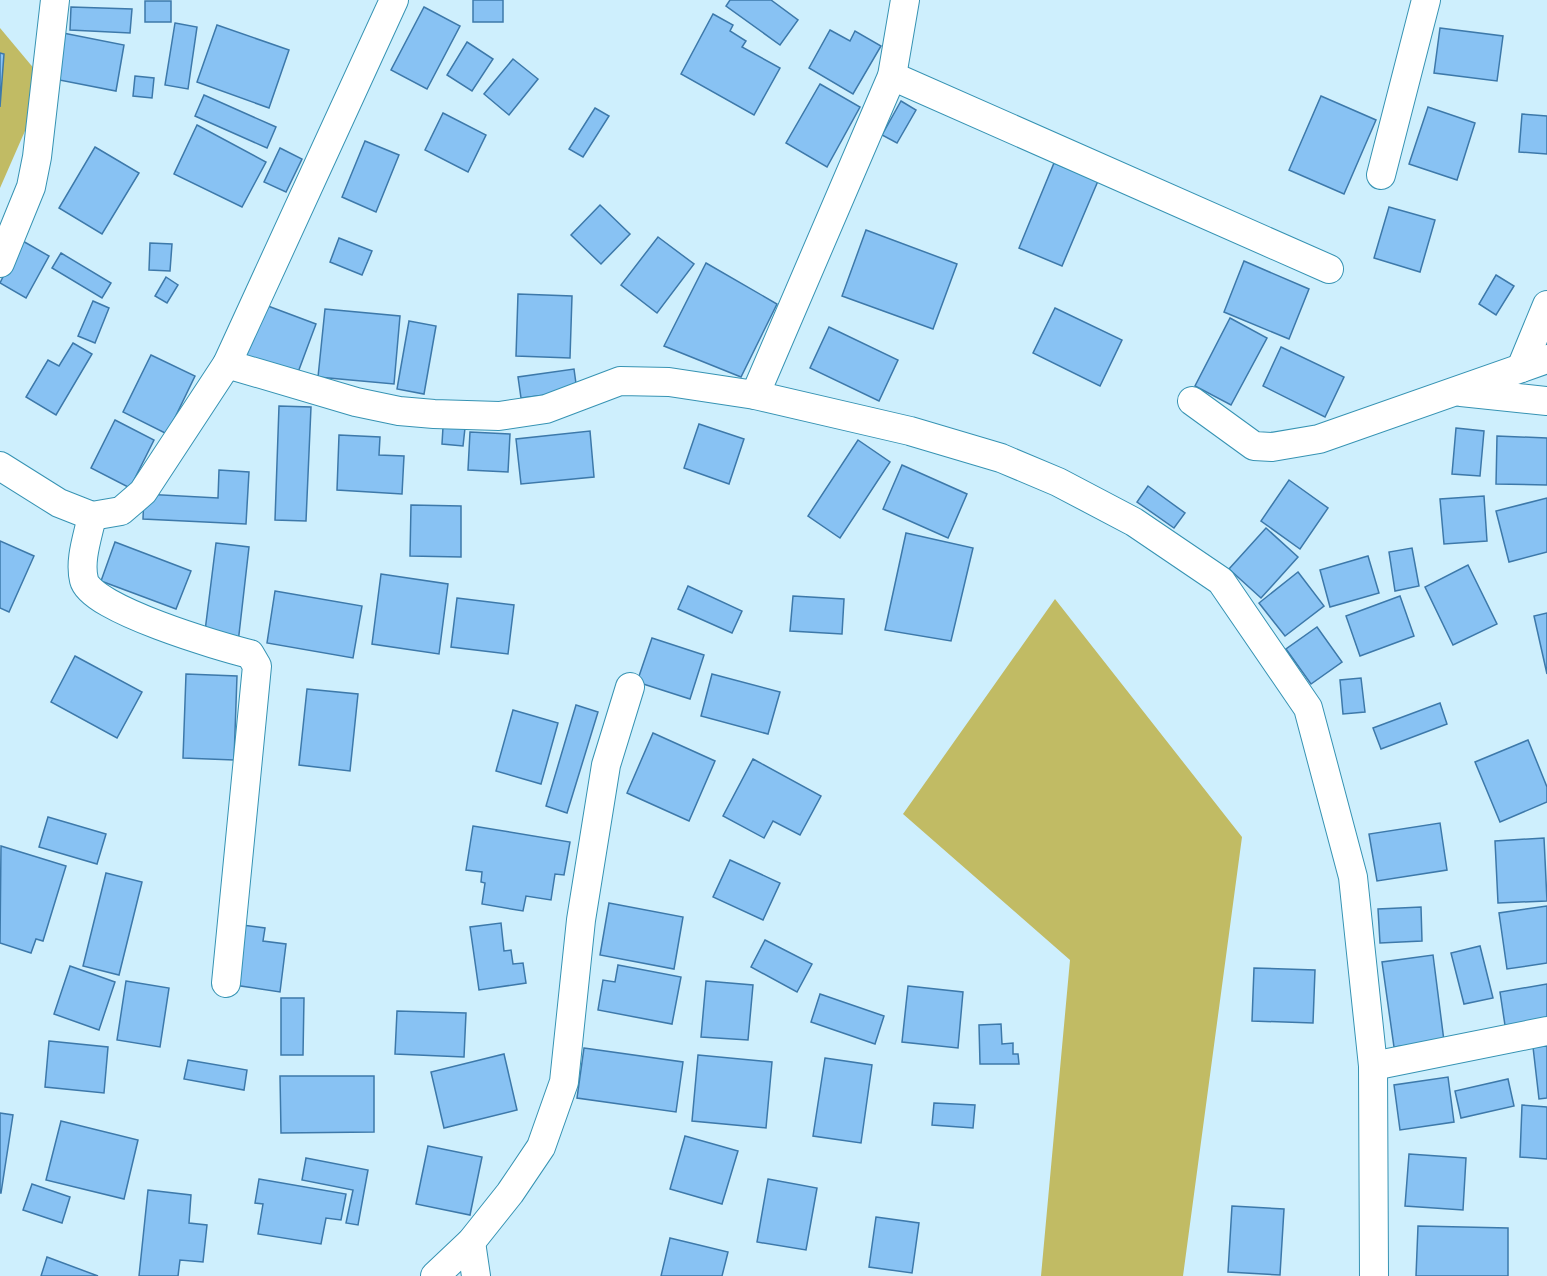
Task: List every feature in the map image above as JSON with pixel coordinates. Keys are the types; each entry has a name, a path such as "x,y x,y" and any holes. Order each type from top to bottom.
{"street":[{"path":"0,263 31,187 55,0"},
{"path":"0,466 59,503 92,516 121,510 143,492 227,364 394,0"},
{"path":"755,395 892,76 905,0"},
{"path":"1381,175 1426,0"},
{"path":"892,76 1329,269"},
{"path":"1192,401 1254,446 1272,447 1319,439 1534,363 1547,305"},
{"path":"227,364 356,402 399,411 434,414 499,416 546,409 620,381 669,382 755,395 910,431 1001,458 1058,482 1134,522 1221,581 1308,708 1353,877 1373,1066 1374,1276"},
{"path":"1453,391 1547,401"},
{"path":"92,516 83,560 84,582 91,592 111,604 203,642 250,654 257,666 226,983"},
{"path":"435,1276 471,1242 510,1193 541,1147 564,1082 581,920 606,765 630,687"},
{"path":"1373,1066 1547,1031"},
{"path":"471,1242 476,1276"}],"shaded area":[{"path":"0,28 46,83 0,188"},
{"path":"1055,599 1242,837 1183,1276 1041,1276 1070,960 903,814"}],"building":[{"path":"473,0 503,0 503,22 473,22"},
{"path":"730,0 771,0 798,20 780,45 726,6"},
{"path":"145,1 171,1 171,22 145,22"},
{"path":"71,7 132,9 130,33 70,30"},
{"path":"424,7 460,26 427,89 391,70"},
{"path":"713,14 733,25 730,31 746,41 742,47 780,68 754,115 681,74"},
{"path":"175,23 197,27 188,89 165,85"},
{"path":"217,25 289,50 269,108 197,82"},
{"path":"1440,28 1503,36 1497,81 1434,73"},
{"path":"830,30 850,41 855,31 881,46 853,94 809,68"},
{"path":"58,32 124,45 116,91 49,78"},
{"path":"467,42 493,59 472,91 447,75"},
{"path":"0,53 4,54 0,107"},
{"path":"513,59 538,79 509,115 484,94"},
{"path":"135,76 154,78 152,98 133,96"},
{"path":"820,84 860,107 827,167 786,143"},
{"path":"204,95 276,127 267,148 195,116"},
{"path":"1321,96 1376,120 1344,194 1289,170"},
{"path":"901,101 916,110 897,143 882,135"},
{"path":"1428,107 1475,123 1457,180 1409,164"},
{"path":"595,108 609,116 583,157 569,149"},
{"path":"443,113 486,135 468,172 425,150"},
{"path":"1522,114 1547,116 1547,154 1519,152"},
{"path":"197,125 266,162 242,207 174,174"},
{"path":"365,141 399,155 376,212 342,197"},
{"path":"95,147 139,173 102,234 59,208"},
{"path":"280,148 302,159 286,192 264,182"},
{"path":"1054,163 1098,181 1062,266 1019,248"},
{"path":"600,205 630,234 601,264 571,235"},
{"path":"1389,207 1435,220 1420,272 1374,258"},
{"path":"866,230 957,264 933,329 842,296"},
{"path":"658,237 694,264 657,313 621,285"},
{"path":"339,238 372,251 362,275 330,262"},
{"path":"21,240 49,256 26,298 0,283"},
{"path":"150,243 172,244 170,271 149,270"},
{"path":"61,253 111,283 102,298 52,268"},
{"path":"1244,261 1309,289 1289,339 1224,312"},
{"path":"706,263 777,304 741,377 664,346"},
{"path":"1496,275 1514,286 1496,315 1479,304"},
{"path":"166,277 178,285 167,303 155,296"},
{"path":"518,294 572,296 570,358 516,356"},
{"path":"93,301 109,308 95,343 78,336"},
{"path":"260,303 316,324 297,375 241,354"},
{"path":"1055,308 1122,340 1100,386 1033,353"},
{"path":"325,309 400,316 394,384 318,377"},
{"path":"1230,318 1267,338 1231,405 1195,386"},
{"path":"409,321 436,326 424,394 397,389"},
{"path":"829,327 898,360 879,401 810,368"},
{"path":"73,343 92,354 56,415 26,397 48,360 59,366"},
{"path":"1281,347 1344,377 1325,417 1263,386"},
{"path":"151,355 195,376 167,434 123,412"},
{"path":"574,369 577,391 521,398 518,377"},
{"path":"279,406 311,407 306,521 275,520"},
{"path":"115,420 154,440 130,488 91,468"},
{"path":"699,424 744,439 729,484 684,468"},
{"path":"443,427 465,428 463,446 442,444"},
{"path":"1456,428 1484,431 1480,476 1452,474"},
{"path":"590,431 594,477 521,484 516,439"},
{"path":"470,432 510,434 508,472 468,470"},
{"path":"339,435 380,437 379,455 404,456 402,494 337,490"},
{"path":"1497,436 1547,438 1547,485 1496,484"},
{"path":"858,440 890,462 840,538 808,516"},
{"path":"902,465 967,494 948,538 883,509"},
{"path":"219,470 249,472 246,524 143,519 144,494 218,498"},
{"path":"1289,480 1328,508 1300,549 1261,521"},
{"path":"1148,486 1185,513 1174,528 1137,502"},
{"path":"1484,496 1487,541 1444,544 1440,499"},
{"path":"1547,498 1547,552 1509,562 1496,511"},
{"path":"411,505 461,506 461,557 410,556"},
{"path":"1266,528 1298,557 1261,598 1229,569"},
{"path":"906,533 973,548 951,641 885,630"},
{"path":"0,541 34,556 9,612 0,608"},
{"path":"115,542 191,571 176,609 101,581"},
{"path":"216,543 249,547 238,643 204,639"},
{"path":"1412,548 1419,586 1395,591 1389,552"},
{"path":"1368,556 1379,593 1330,607 1320,570"},
{"path":"1468,565 1497,624 1453,645 1425,587"},
{"path":"1298,572 1324,606 1285,636 1259,603"},
{"path":"381,574 448,584 439,654 372,644"},
{"path":"688,586 742,611 732,633 678,609"},
{"path":"275,591 362,606 353,658 267,643"},
{"path":"793,596 844,599 842,634 790,631"},
{"path":"1400,596 1414,636 1360,656 1346,616"},
{"path":"457,598 514,605 508,654 451,647"},
{"path":"1547,613 1547,674 1534,616"},
{"path":"1317,627 1342,662 1311,684 1286,649"},
{"path":"652,638 704,655 690,699 637,682"},
{"path":"75,656 142,692 117,738 51,702"},
{"path":"186,674 237,676 234,760 183,758"},
{"path":"712,674 780,692 768,734 701,716"},
{"path":"1361,678 1365,712 1343,714 1340,680"},
{"path":"307,689 358,694 350,771 299,765"},
{"path":"1440,703 1447,724 1381,749 1373,728"},
{"path":"576,705 598,712 567,813 546,806"},
{"path":"513,710 558,723 541,784 496,771"},
{"path":"653,733 715,761 689,821 627,793"},
{"path":"1528,740 1547,787 1547,802 1500,822 1475,762"},
{"path":"753,759 821,796 800,835 773,821 764,838 723,816"},
{"path":"48,817 106,834 97,864 39,847"},
{"path":"1440,823 1447,870 1377,881 1369,834"},
{"path":"473,826 570,842 564,875 555,874 551,900 526,896 523,911 482,904 485,883 481,882 482,872 466,870"},
{"path":"1544,838 1547,901 1498,903 1495,841"},
{"path":"1,846 66,866 43,941 36,939 31,953 0,943"},
{"path":"730,860 780,883 763,920 713,897"},
{"path":"106,873 142,882 119,975 83,966"},
{"path":"609,903 683,917 674,969 600,955"},
{"path":"1547,906 1547,963 1507,969 1499,913"},
{"path":"1421,907 1422,941 1380,943 1378,909"},
{"path":"501,923 504,951 511,950 513,964 523,963 526,983 479,990 470,927"},
{"path":"242,925 265,928 263,941 286,944 280,992 234,985"},
{"path":"765,940 812,964 797,992 751,967"},
{"path":"1480,946 1493,998 1464,1004 1451,953"},
{"path":"1433,955 1444,1041 1394,1047 1382,962"},
{"path":"618,965 681,977 672,1024 598,1010 603,980 615,982"},
{"path":"70,966 115,982 99,1030 54,1014"},
{"path":"1254,968 1315,970 1313,1023 1252,1021"},
{"path":"126,981 169,988 160,1047 117,1040"},
{"path":"706,981 753,985 748,1040 701,1037"},
{"path":"1547,984 1547,1025 1506,1032 1500,992"},
{"path":"908,986 963,992 958,1048 902,1042"},
{"path":"820,994 884,1016 875,1044 811,1022"},
{"path":"281,998 304,998 303,1055 281,1055"},
{"path":"397,1011 466,1013 464,1057 395,1054"},
{"path":"1001,1024 1002,1044 1013,1043 1013,1054 1018,1054 1019,1064 980,1064 979,1025"},
{"path":"49,1041 108,1047 104,1093 45,1087"},
{"path":"1547,1046 1547,1098 1539,1099 1533,1047"},
{"path":"584,1048 683,1062 676,1112 577,1098"},
{"path":"504,1054 517,1110 444,1128 431,1072"},
{"path":"698,1055 772,1062 766,1128 692,1121"},
{"path":"825,1058 872,1065 861,1143 813,1136"},
{"path":"188,1060 247,1070 244,1090 184,1079"},
{"path":"280,1076 374,1076 374,1132 281,1133"},
{"path":"1448,1077 1454,1122 1400,1130 1394,1085"},
{"path":"1508,1079 1514,1106 1461,1118 1455,1091"},
{"path":"934,1103 975,1105 973,1128 932,1125"},
{"path":"1522,1105 1547,1107 1547,1159 1520,1157"},
{"path":"0,1113 13,1115 1,1193 0,1193"},
{"path":"61,1121 138,1140 124,1199 46,1180"},
{"path":"685,1136 738,1151 722,1204 670,1189"},
{"path":"428,1146 482,1157 470,1215 416,1204"},
{"path":"1409,1154 1466,1158 1463,1210 1405,1206"},
{"path":"306,1158 368,1170 358,1225 346,1223 353,1190 302,1180"},
{"path":"259,1179 346,1194 341,1220 326,1218 321,1244 258,1234 263,1204 255,1203"},
{"path":"768,1179 817,1188 806,1250 757,1242"},
{"path":"32,1184 70,1197 62,1223 23,1210"},
{"path":"148,1190 191,1195 189,1223 207,1225 203,1262 180,1260 178,1276 139,1276"},
{"path":"1232,1206 1284,1209 1280,1275 1228,1272"},
{"path":"876,1217 919,1223 912,1273 869,1267"},
{"path":"1418,1226 1508,1228 1508,1276 1416,1276"},
{"path":"670,1238 728,1252 722,1276 661,1276"},
{"path":"47,1257 98,1276 41,1276"}]}
